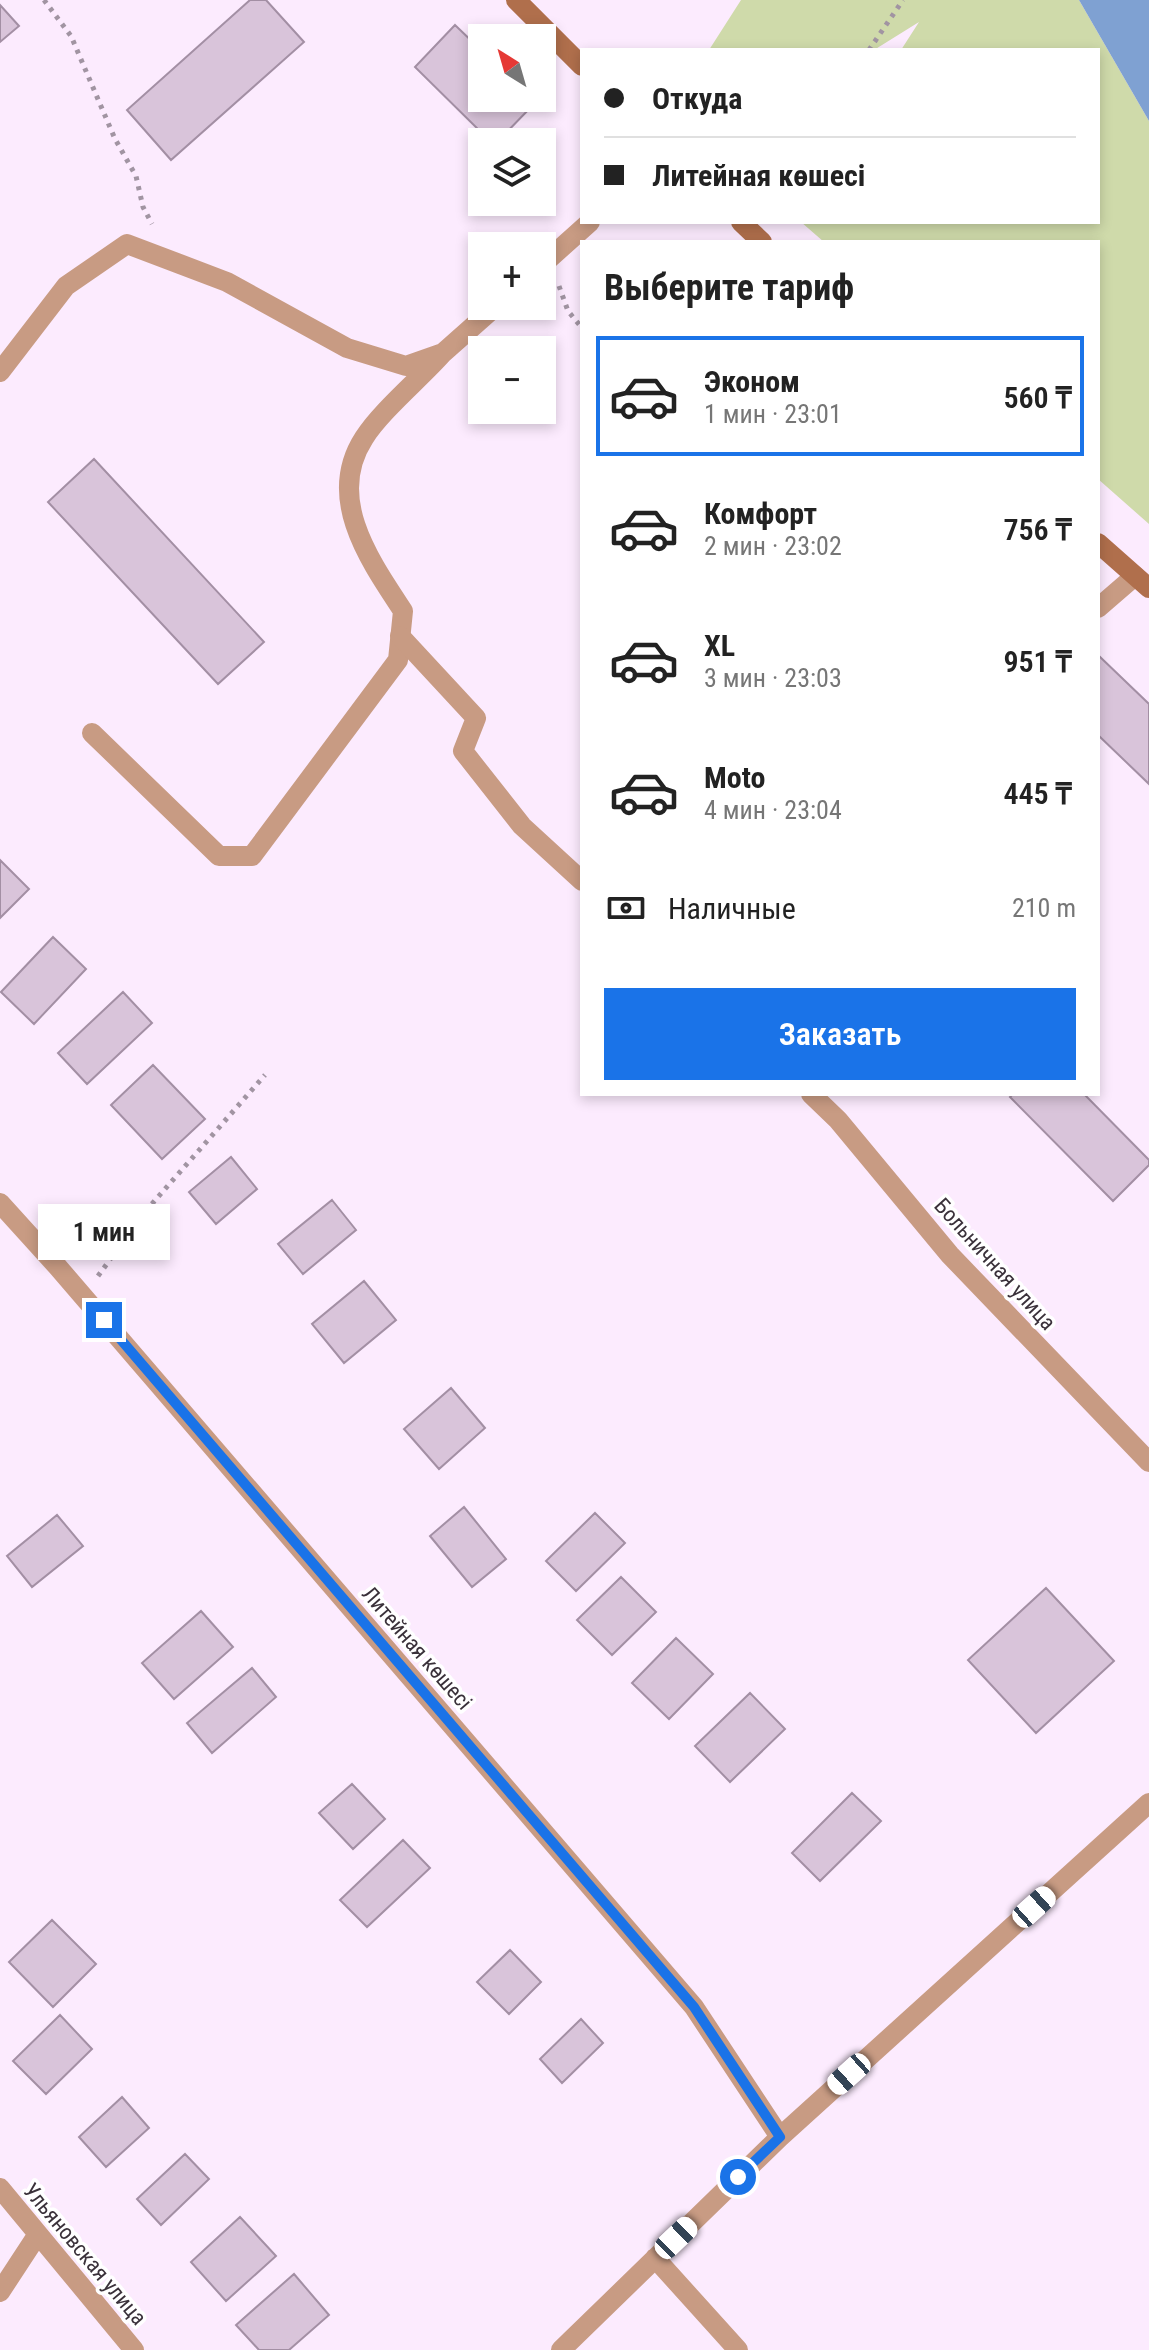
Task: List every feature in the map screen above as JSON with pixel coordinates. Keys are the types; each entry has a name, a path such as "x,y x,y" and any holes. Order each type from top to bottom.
{"street":[{"path":"516,0 580,64"},
{"path":"556,252 588,224"},
{"path":"743,224 760,240"},
{"path":"0,372 66,286 127,244 227,282 347,348 406,366 443,353"},
{"path":"92,733 219,856 252,856 398,660 403,611 368,557 346,492 363,439 443,353 480,320"},
{"path":"1100,545 1142,582 1100,607"},
{"path":"400,636 476,718 463,751 522,826 580,879"},
{"name":"Больничная улица","path":"813,1096 838,1120 950,1255 1149,1462"},
{"name":"Литейная көшесі","path":"0,1203 694,2007 780,2137"},
{"path":"561,2350 780,2137 1149,1803"},
{"name":"Ульяновская улица","path":"0,2188 134,2350"},
{"path":"0,2292 38,2234"},
{"path":"655,2258 738,2350"}],"path":[{"path":"44,0 71,36 115,139 136,176 143,207 170,261"},
{"path":"870,48 903,0"},
{"path":"556,285 568,311 580,326"},
{"path":"83,1296 144,1213 265,1075"}],"green space":[{"path":"741,0 1079,0 1149,121 1149,524 1100,481 1100,240 822,240 803,224 1100,224 1100,48 902,48 919,22 877,48 710,48"}],"water":[{"path":"1079,0 1149,0 1149,121"}],"building":[{"path":"250,0 266,0 304,42 171,160 127,110"},
{"path":"0,5 19,26 0,42"},
{"path":"455,25 468,38 468,112 526,112 511,128 477,128 415,67"},
{"path":"94,459 264,642 218,684 48,502"},
{"path":"1100,657 1149,704 1149,784 1100,737"},
{"path":"0,860 29,889 0,918"},
{"path":"53,937 86,969 34,1024 1,992"},
{"path":"123,992 152,1023 87,1084 58,1053"},
{"path":"153,1065 205,1119 162,1159 111,1105"},
{"path":"1086,1096 1149,1160 1149,1165 1113,1201 1010,1097"},
{"path":"231,1157 257,1189 216,1224 189,1192"},
{"path":"332,1200 356,1230 303,1274 278,1244"},
{"path":"364,1281 396,1320 344,1363 312,1324"},
{"path":"451,1388 485,1428 439,1469 404,1429"},
{"path":"464,1507 506,1559 472,1587 430,1536"},
{"path":"595,1513 625,1543 576,1591 546,1561"},
{"path":"57,1515 83,1546 32,1587 7,1556"},
{"path":"621,1577 656,1612 612,1655 577,1620"},
{"path":"1046,1588 1114,1661 1036,1733 968,1660"},
{"path":"201,1611 233,1647 174,1699 142,1663"},
{"path":"676,1638 713,1674 669,1719 632,1683"},
{"path":"252,1668 276,1697 212,1753 187,1723"},
{"path":"750,1693 785,1729 730,1782 695,1746"},
{"path":"352,1784 385,1819 353,1849 319,1813"},
{"path":"852,1793 881,1821 820,1881 792,1853"},
{"path":"403,1840 430,1868 367,1927 340,1900"},
{"path":"52,1920 96,1964 53,2007 9,1962"},
{"path":"510,1950 541,1982 509,2014 477,1982"},
{"path":"60,2015 92,2049 46,2094 13,2061"},
{"path":"581,2019 603,2043 562,2083 540,2059"},
{"path":"122,2097 149,2128 106,2167 79,2137"},
{"path":"185,2154 209,2179 161,2225 137,2199"},
{"path":"240,2217 276,2256 226,2301 191,2262"},
{"path":"294,2274 329,2315 289,2350 259,2350 236,2325"}],"route":[{"path":"104,1320 694,2007 780,2137 738,2177"}]}
